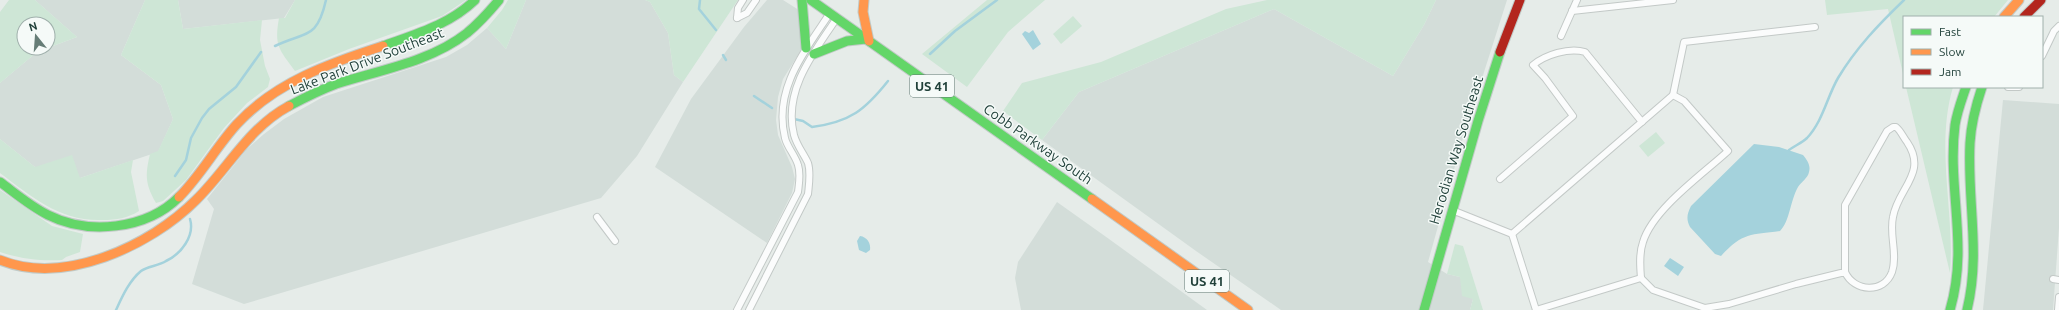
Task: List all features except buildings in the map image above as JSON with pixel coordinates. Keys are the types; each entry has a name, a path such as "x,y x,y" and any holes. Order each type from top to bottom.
{"street":[{"name":"Lake Park Drive Southeast","path":"0,182 46,214 72,224 90,228 108,227 144,219 166,208 189,188 233,129 257,104 268,96 296,79 321,68 450,21 475,0"},
{"name":"Lake Park Drive Southeast","path":"0,260 26,266 64,266 89,262 123,252 153,234 188,208 209,186 248,138 283,108 336,84 429,56 444,49 476,26 499,0"},
{"path":"743,0 738,8 737,18 747,13 756,0"},
{"path":"802,0 810,51"},
{"name":"Cobb Parkway South","path":"811,0 1248,310"},
{"path":"810,51 847,41 867,40 863,12 864,0"},
{"name":"Herodian Way Southeast","path":"1424,310 1452,210 1496,64 1520,0"},
{"path":"1561,36 1577,0"},
{"path":"1572,11 1673,0"},
{"path":"2005,16 2019,0"},
{"path":"2025,16 2041,0"},
{"path":"736,310 798,192 800,177 798,165 785,140 782,106 788,80 810,51 833,16"},
{"path":"749,310 808,194 810,174 808,164 795,137 791,103 810,51 833,16"},
{"path":"2043,54 2054,31 2059,26"},
{"path":"1512,234 1673,95 1684,42 1815,28"},
{"path":"1500,179 1573,116 1545,78 1533,66 1539,60 1571,50 1585,52 1642,122"},
{"path":"1950,310 1957,288 1959,263 1954,160 1955,124 1966,88"},
{"path":"1967,310 1974,278 1975,256 1970,145 1973,120 1982,88"},
{"path":"1673,95 1684,101 1728,151 1665,207 1652,223 1643,241 1641,252 1641,278 1653,290 1705,308 1729,304 1796,284 1845,272"},
{"path":"1893,127 1896,127 1911,149 1915,159 1914,172 1897,204 1892,218 1894,261 1892,272 1887,281 1878,287 1866,288 1852,283 1845,272 1845,205 1887,131 1893,127"},
{"path":"1452,210 1512,234"},
{"path":"597,217 615,241"},
{"path":"1512,234 1536,310 1641,278"},
{"path":"2058,310 2059,297"}],"shaded area":[{"path":"35,0 145,0 121,55 161,85 173,119 158,152 80,178 35,167 0,139 0,83 32,56 56,56 56,45 77,37 56,18 56,16 53,16"},
{"path":"178,0 295,0 284,18 183,29"},
{"path":"526,0 645,0 650,2 668,33 674,75 683,82 637,156 601,198 244,304 192,284 214,209 207,199 247,149 264,134 284,119 323,97 446,57 467,45 487,28 506,49"},
{"path":"767,0 783,0 802,12 803,47 783,79 778,97 776,120 778,135 792,167 795,179 792,193 767,243 655,167 691,99 744,27"},
{"path":"1436,0 1507,0 1462,141 1428,262 1447,274 1460,277 1473,299 1470,310 1281,310 1042,140 1079,92 1274,9 1393,76 1424,25"},
{"path":"2003,100 2059,104 2059,228 2053,310 1983,310"},
{"path":"1057,202 1207,310 1021,310 1015,278 1018,262"}],"green space":[{"path":"9,0 35,0 53,16 16,16 16,56 32,56 0,83 0,12"},
{"path":"145,0 178,0 183,29 262,20 260,40 265,66 270,79 268,87 247,103 224,128 186,180 163,201 156,203 148,185 148,161 150,154 158,151 173,119 161,85 121,55"},
{"path":"295,0 466,0 442,16 349,49 295,71 279,47 277,35 279,18 285,18"},
{"path":"508,0 526,0 506,49 487,28"},
{"path":"645,0 738,0 683,82 674,75 668,33 650,2"},
{"path":"987,0 1045,0 1008,32 967,87 922,54"},
{"path":"1267,0 1436,0 1424,25 1393,76 1274,9 1079,92 1042,140 1003,111 1022,83 1101,62 1226,9"},
{"path":"1825,0 2008,0 1995,16 1903,16 1903,74 1888,9 1827,15"},
{"path":"1073,16 1082,26 1061,44 1053,34"},
{"path":"56,18 77,37 56,45"},
{"path":"1906,88 1953,88 1948,110 1945,157 1951,250 1950,273"},
{"path":"1656,132 1665,143 1648,157 1639,146"},
{"path":"0,139 35,167 72,155 80,178 133,160 131,172 139,211 117,219 88,220 74,217 48,206 24,191 0,173"},
{"path":"0,190 52,226 83,234 80,252 62,260 38,260 0,252"},
{"path":"1455,244 1463,246 1483,310 1470,310 1473,299 1462,296 1460,277 1447,274"}],"water":[{"path":"1033,30 1041,44 1033,50 1022,34 1025,31 1029,33"},
{"path":"1754,144 1779,147 1803,155 1809,165 1808,174 1795,192 1786,222 1780,231 1748,236 1735,243 1721,256 1715,254 1690,227 1688,219 1689,212 1691,206"},
{"path":"860,236 867,239 869,243 870,250 866,253 859,250 857,241"},
{"path":"1670,258 1684,267 1678,276 1664,266"}],"waterway":[{"path":"275,46 309,32 314,28 319,22 326,0"},
{"path":"700,0 699,9 716,30"},
{"path":"930,54 955,31 997,0"},
{"path":"1789,150 1807,138 1821,117 1834,85 1852,57 1868,37 1904,0"},
{"path":"175,176 186,160 191,138 202,118 209,109 236,87 261,52"},
{"path":"723,55 726,60"},
{"path":"794,119 803,121 812,127 837,122 847,118 856,113 872,100 888,81"},
{"path":"754,96 772,108"},
{"path":"116,310 129,284 141,271 163,263 172,258 182,249 189,238 191,225 190,219"}],"traffic: fast":[{"path":"383,46 432,28 465,9 475,0"},
{"path":"289,106 336,84 404,64 453,43 476,25 499,0"},
{"path":"802,0 806,48"},
{"path":"811,0 1092,199"},
{"path":"814,54 847,41 866,39"},
{"path":"1424,310 1478,121 1500,52"},
{"path":"1950,310 1958,263 1953,149 1956,120 1966,88"},
{"path":"1967,310 1973,268 1970,143 1971,129 1982,88"},
{"path":"0,182 29,204 48,215 64,221 98,227 116,226 150,217 166,208 179,197"}],"traffic: slow":[{"path":"864,0 863,12 869,41"},
{"path":"2005,16 2019,0"},
{"path":"179,197 237,124 252,109 269,96 286,85 324,67 383,46"},
{"path":"0,260 25,267 51,268 78,265 105,257 131,246 177,217 208,188 250,137 275,115 289,106"},
{"path":"1092,199 1248,310"}],"traffic: jam":[{"path":"1500,52 1520,0"},
{"path":"2025,16 2041,0"}]}
